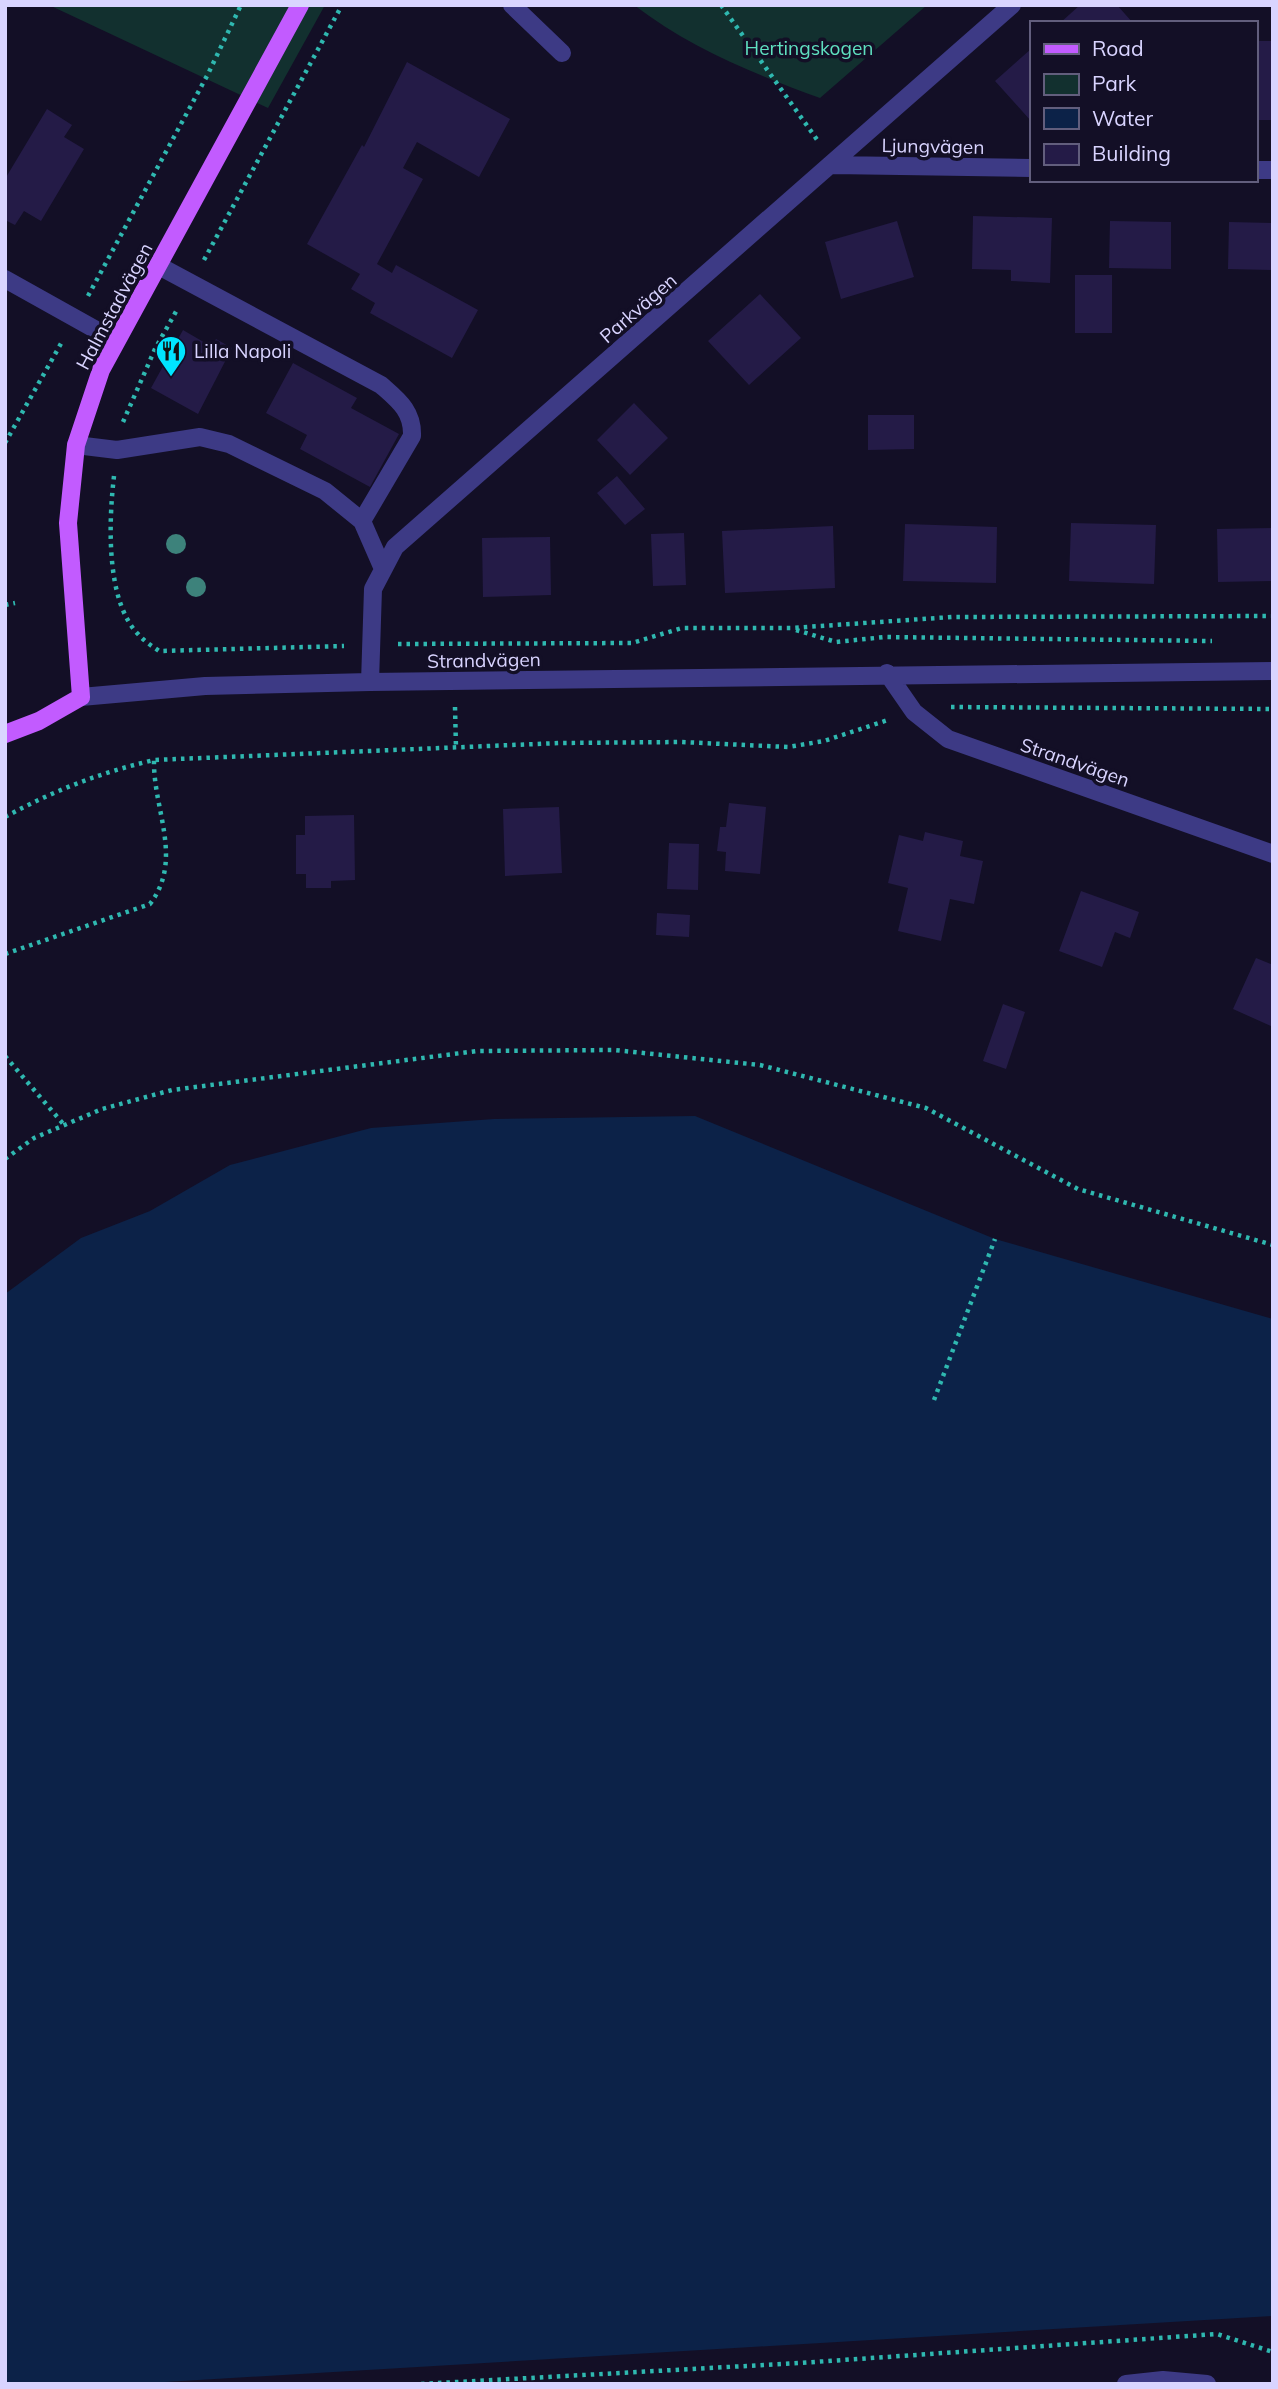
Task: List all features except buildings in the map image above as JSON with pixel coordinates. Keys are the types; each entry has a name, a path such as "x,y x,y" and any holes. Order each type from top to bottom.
{"main road":[{"name":"Halmstadvägen","path":"81,697 68,523 76,444 96,383 116,341 300,5"},
{"path":"5,734 39,721 81,697"}],"street":[{"path":"512,5 562,53"},
{"name":"Parkvägen","path":"370,682 373,589 395,547 1012,5"},
{"name":"Ljungvägen","path":"833,165 1030,168"},
{"path":"159,266 381,385 405,406 412,423 411,436 362,521"},
{"path":"5,279 116,341"},
{"path":"76,444 117,450 201,437 229,444 325,491 362,521 383,569"},
{"name":"Strandvägen","path":"81,697 205,686 370,682 887,673 1273,671"},
{"name":"Strandvägen","path":"887,673 914,712 948,739 1273,854"},
{"path":"1126,2384 1163,2380 1207,2384"}],"path":[{"path":"5,443 208,74 241,5"},
{"path":"721,5 813,132 833,165"},
{"path":"117,589 125,614 137,634 159,651 371,645 632,643 682,628 792,628 952,617 1273,617"},
{"path":"5,605 15,603"},
{"path":"792,628 836,642 885,637 1217,641"},
{"path":"5,817 58,789 100,773 154,760 560,743 681,742 788,747 824,741 914,712 954,706 1273,709"},
{"path":"5,954 150,904 161,889 167,859 166,828 153,781 154,760"},
{"path":"5,1158 34,1138 102,1109 172,1090 477,1051 627,1051 760,1065 926,1108 1078,1189 1273,1245"},
{"path":"5,1056 65,1126"},
{"path":"934,1400 995,1239"},
{"path":"421,2384 800,2363 1217,2334 1273,2351"}],"green space":[{"path":"49,5 325,5 268,108"},
{"name":"Hertingskogen","path":"634,5 927,5 820,98 723,59 677,34"}],"water":[{"path":"695,1116 995,1239 1273,1319 1273,2316 132,2384 5,2384 5,1294 81,1238 150,1211 230,1165 371,1128 494,1119"}],"place":[{"name":"Lilla Napoli","path":"171,378"}]}
